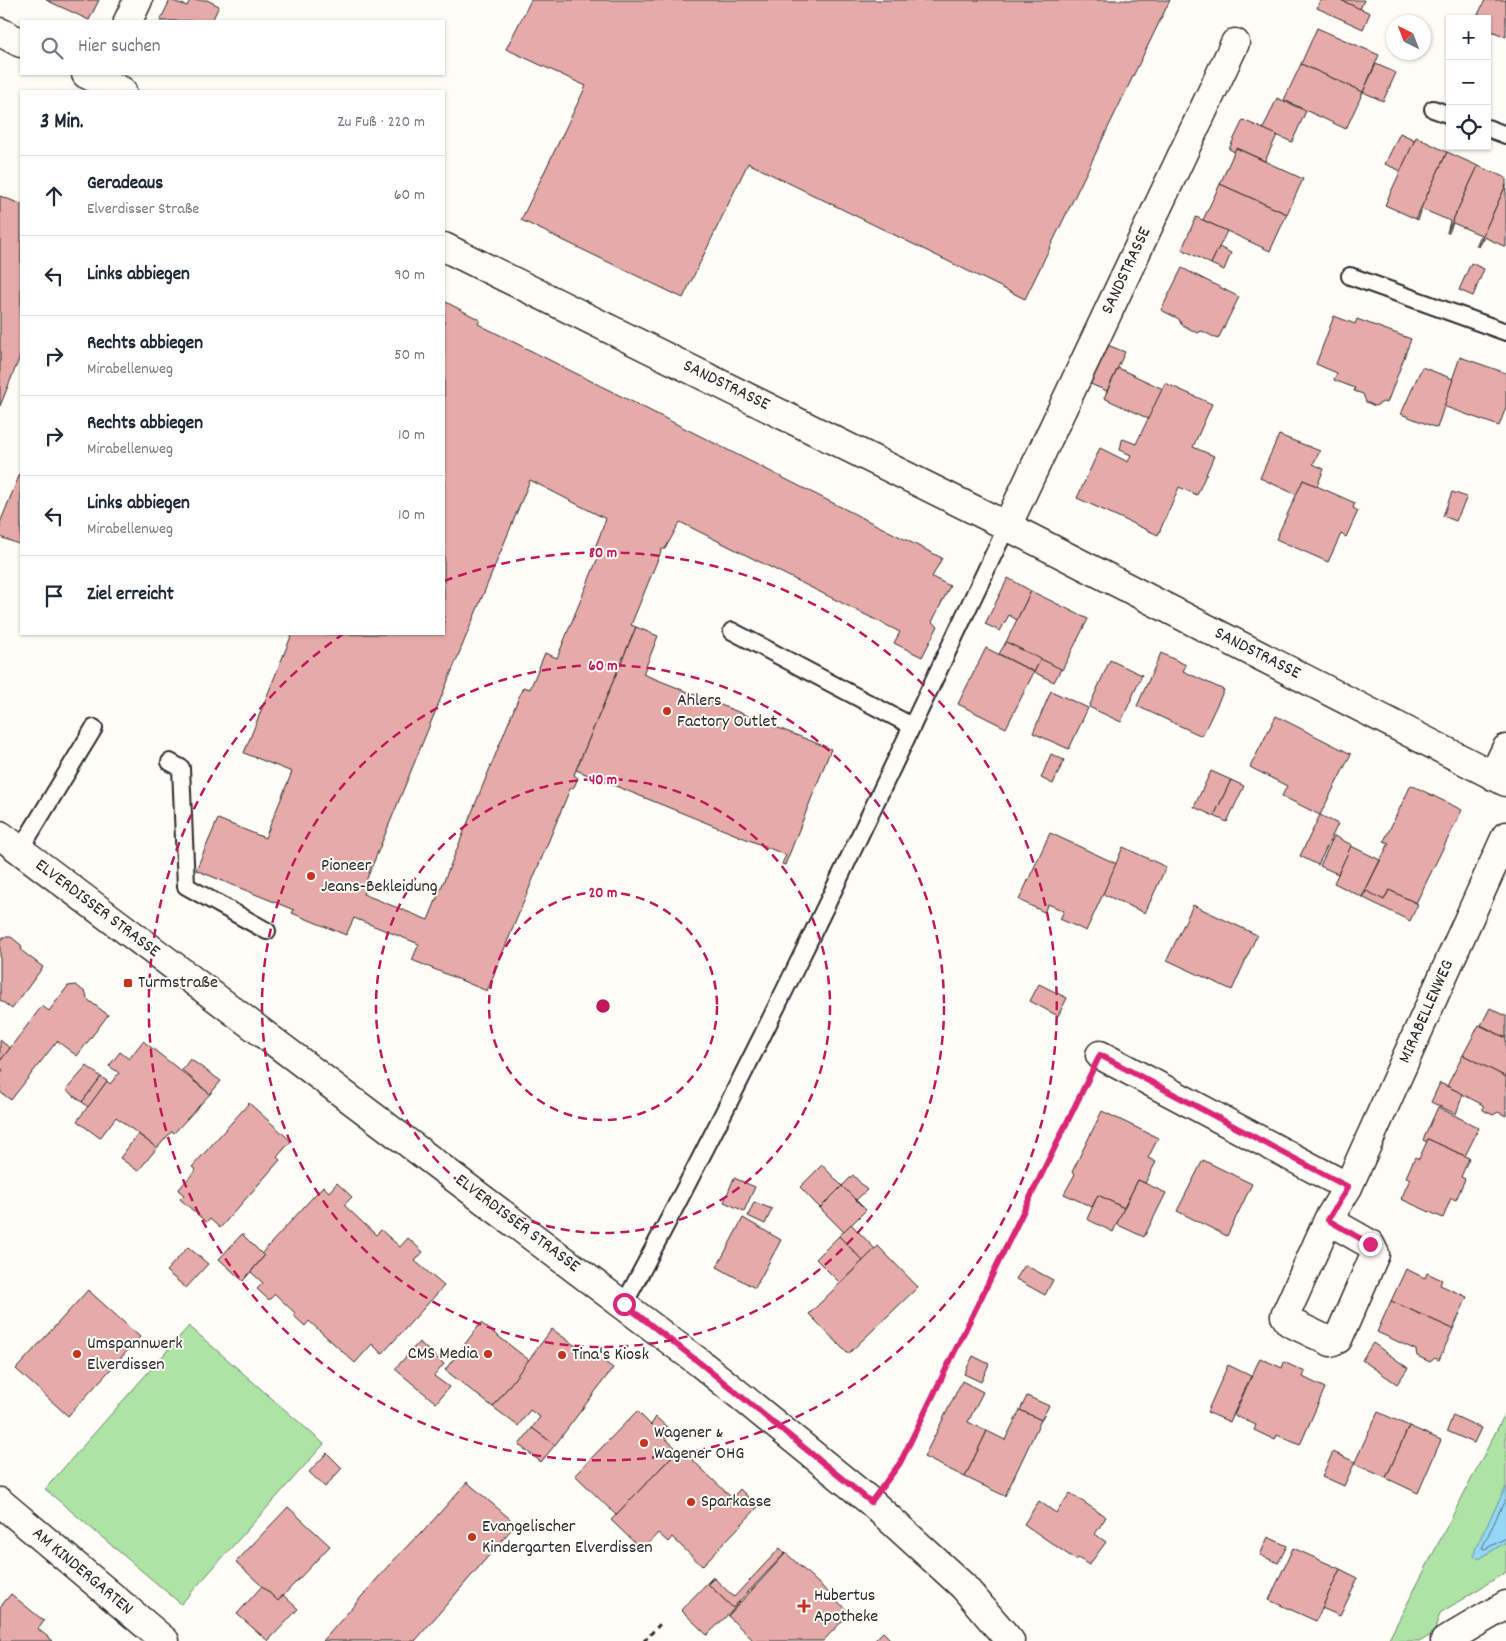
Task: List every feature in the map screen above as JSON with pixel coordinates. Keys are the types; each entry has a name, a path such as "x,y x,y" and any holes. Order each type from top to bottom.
{"street":[{"path":"128,20 138,0"},
{"path":"0,32 20,42"},
{"name":"SANDSTRASSE","path":"1007,526 1234,43"},
{"name":"SANDSTRASSE","path":"445,247 1007,526 1500,779"},
{"path":"1500,779 1506,749"},
{"name":"MIRABELLENWEG","path":"1328,1220 1348,1187 1506,836"},
{"name":"ELVERDISSER STRASSE","path":"10,843 700,1363 871,1502 963,1586 1010,1641"},
{"path":"1100,1055 1348,1187"},
{"name":"AM KINDERGARTEN","path":"0,1502 165,1641"},
{"path":"1445,1641 1506,1605"}],"lane":[{"path":"1433,109 1446,114"},
{"path":"1491,129 1506,135"},
{"path":"1350,276 1506,332"},
{"path":"624,1304 677,1205 801,958 1007,526"},
{"path":"732,632 912,726"},
{"path":"10,843 94,728"},
{"path":"170,762 181,768 186,886 267,931"}],"path":[{"path":"871,1502 900,1463 1100,1055"},
{"path":"644,1641 662,1622"}],"green space":[{"path":"189,1326 324,1444 181,1604 45,1489"},
{"path":"1506,1412 1506,1572 1440,1613 1434,1633 1421,1641 1388,1641"}],"water":[{"path":"1506,1487 1506,1542 1479,1559 1474,1555 1475,1549"}],"building":[{"path":"46,0 99,0 89,20"},
{"path":"170,0 187,6 190,0 207,0 219,6 212,20 160,20"},
{"path":"531,0 1170,0 1025,299 748,163 683,298 521,220 586,86 506,49"},
{"path":"1320,0 1341,0 1370,13 1363,29 1317,8"},
{"path":"1341,0 1364,0 1360,9"},
{"path":"1485,0 1506,0 1506,37 1491,31 1491,15 1478,15"},
{"path":"1317,28 1379,55 1363,92 1301,64"},
{"path":"1301,64 1363,92 1346,129 1284,100"},
{"path":"1376,64 1396,73 1383,101 1363,92"},
{"path":"1277,98 1306,111 1292,142 1263,129"},
{"path":"1243,120 1277,135 1265,161 1236,148 1235,152 1229,149"},
{"path":"1400,133 1415,140 1401,171 1385,164"},
{"path":"1416,137 1447,152 1416,219 1385,205"},
{"path":"1236,148 1303,179 1287,214 1220,184"},
{"path":"1447,152 1478,166 1447,233 1450,221 1422,209 1418,220 1416,219"},
{"path":"1478,166 1506,178 1506,185 1478,246 1476,246 1481,235 1453,223 1449,233 1447,233"},
{"path":"1220,184 1287,214 1270,251 1203,220"},
{"path":"1506,185 1506,247 1484,237 1479,247 1478,246"},
{"path":"0,196 20,204 20,356 0,406"},
{"path":"1196,217 1227,231 1211,264 1182,249"},
{"path":"1219,247 1231,253 1224,270 1211,264"},
{"path":"1471,263 1484,269 1473,296 1459,290"},
{"path":"1182,268 1239,297 1218,339 1202,331 1197,333 1181,324 1179,319 1161,310"},
{"path":"445,302 480,320 478,324 942,558 932,577 950,586 932,622 938,626 922,657 894,643 900,632 680,522 665,549 662,549 631,625 636,627 574,775 578,778 574,787 570,789 487,991 412,960 419,944 354,918 346,935 292,913 294,910 196,870 218,819 265,838 292,772 244,753 292,635 445,635","holes":["530,480 606,519 593,553 599,555 557,658 545,653 530,689 523,687 428,920 363,894 368,881 366,881"]},
{"path":"1334,316 1355,324 1357,319 1411,339 1387,403 1383,402 1375,406 1366,402 1363,394 1354,391 1355,388 1334,380 1337,373 1316,364"},
{"path":"1105,344 1125,352 1107,391 1088,383"},
{"path":"1460,357 1506,373 1506,407 1499,426 1443,406"},
{"path":"1422,367 1453,379 1437,428 1401,414"},
{"path":"1118,368 1163,389 1149,419 1104,398"},
{"path":"1165,383 1212,404 1193,447 1214,456 1197,495 1179,487 1158,535 1077,498 1100,448 1128,462 1131,455 1120,450 1122,440 1136,444"},
{"path":"1279,435 1320,451 1313,464 1324,469 1317,486 1303,480 1297,495 1260,478"},
{"path":"20,473 20,545 0,537 0,523"},
{"path":"1303,480 1355,503 1353,508 1358,511 1346,537 1341,534 1328,562 1276,539"},
{"path":"1452,492 1467,497 1456,521 1443,516"},
{"path":"1008,578 1031,591 1017,620 1009,615 1000,631 985,624"},
{"path":"1031,591 1088,619 1062,670 1006,642"},
{"name":"Ahlers Factory Outlet","path":"636,627 658,636 643,674 831,749 785,865 782,864 786,855 576,770"},
{"path":"1006,642 1041,659 1034,672 999,654"},
{"path":"986,648 1034,672 1006,728 958,704"},
{"path":"1161,653 1186,665 1183,671 1224,690 1202,736 1137,706"},
{"path":"1041,659 1061,669 1054,682 1034,672"},
{"path":"1110,660 1142,675 1121,722 1089,707"},
{"path":"1051,691 1088,708 1069,749 1033,733"},
{"path":"1276,716 1351,754 1320,815 1282,796 1287,786 1250,767"},
{"path":"1051,754 1064,760 1053,784 1041,778"},
{"path":"1211,771 1231,780 1214,816 1194,807"},
{"path":"1231,780 1244,786 1227,822 1214,816"},
{"path":"1411,785 1462,810 1416,903 1389,890 1384,900 1365,891 1389,843 1384,841"},
{"path":"1320,815 1338,824 1318,865 1300,856"},
{"path":"1050,833 1117,864 1086,931 1060,919 1064,911 1048,904 1044,912 1019,900"},
{"path":"1334,836 1352,845 1338,874 1320,866"},
{"path":"1351,846 1380,860 1362,897 1334,883"},
{"path":"1123,847 1166,867 1145,913 1103,894"},
{"path":"1389,890 1418,904 1410,921 1362,897 1367,891 1384,900"},
{"path":"1193,905 1257,935 1232,990 1167,960"},
{"path":"3,937 11,937 21,945 22,951 43,967 12,1009 0,1000 0,942"},
{"path":"1039,984 1067,998 1058,1016 1030,1001"},
{"path":"76,985 86,993 87,999 108,1015 77,1056 57,1041 11,1100 0,1092 0,1074 3,1070 0,1067 0,1061 42,1006 49,1011 68,986"},
{"path":"1490,1008 1506,1016 1506,1038 1481,1025"},
{"path":"1479,1025 1506,1038 1506,1077 1463,1055"},
{"path":"0,1040 10,1048 0,1061"},
{"path":"143,1041 210,1094 174,1133 172,1131 157,1148 116,1117 100,1138 77,1121 107,1081 110,1084 119,1073 109,1066 120,1052 129,1059"},
{"path":"1463,1055 1506,1077 1506,1116 1498,1112 1493,1115 1483,1110 1483,1105 1447,1086"},
{"path":"190,1059 221,1081 210,1094 182,1070"},
{"path":"87,1066 101,1077 82,1102 66,1090"},
{"path":"101,1077 107,1081 88,1107 82,1102"},
{"path":"1440,1083 1463,1094 1456,1114 1431,1102"},
{"path":"249,1103 291,1141 277,1157 280,1160 220,1228 210,1219 206,1222 180,1199 184,1195 178,1190 196,1170 192,1167"},
{"path":"1438,1107 1479,1128 1465,1156 1428,1139 1427,1142 1423,1140"},
{"path":"1102,1111 1158,1138 1148,1158 1156,1162 1145,1183 1138,1180 1124,1208 1098,1195 1092,1207 1064,1194 1075,1174 1072,1172"},
{"path":"138,1134 157,1148 138,1171 120,1158"},
{"path":"1428,1139 1469,1158 1461,1177 1465,1179 1456,1200 1451,1198 1443,1218 1401,1199 1410,1179 1406,1177 1415,1157 1419,1159"},
{"path":"1203,1160 1252,1184 1227,1236 1177,1211"},
{"path":"822,1165 842,1186 820,1208 800,1187"},
{"path":"853,1175 867,1190 856,1200 842,1186"},
{"path":"734,1178 755,1187 744,1211 724,1202"},
{"path":"1138,1180 1166,1193 1144,1237 1116,1224"},
{"path":"337,1183 352,1197 344,1205 376,1235 381,1230 400,1247 408,1238 423,1252 415,1261 444,1286 382,1354 372,1344 355,1363 309,1321 305,1326 293,1315 295,1313 275,1294 269,1300 257,1289 263,1283 251,1272 264,1256 261,1254 323,1186 329,1192"},
{"path":"842,1186 866,1210 844,1232 820,1208"},
{"path":"1098,1195 1124,1208 1113,1232 1087,1219"},
{"path":"754,1202 772,1209 765,1224 748,1216"},
{"path":"743,1218 781,1240 755,1288 717,1267"},
{"path":"851,1224 875,1249 863,1261 839,1236"},
{"path":"242,1234 264,1256 243,1281 219,1259"},
{"path":"839,1236 863,1261 840,1283 816,1259"},
{"path":"878,1246 918,1287 848,1354 809,1314"},
{"path":"188,1247 208,1264 186,1288 166,1271"},
{"path":"1025,1265 1053,1280 1045,1295 1016,1279"},
{"path":"1406,1269 1425,1278 1427,1273 1442,1280 1440,1285 1467,1297 1453,1329 1391,1301"},
{"name":"Umspannwerk Elverdissen","path":"88,1290 140,1337 68,1416 16,1369"},
{"path":"1391,1301 1453,1329 1439,1360 1435,1358 1430,1362 1417,1356 1416,1350 1377,1332"},
{"path":"481,1323 529,1360 493,1407 445,1370"},
{"path":"552,1329 588,1355 591,1352 613,1368 555,1445 532,1428 540,1417 530,1410 518,1426 493,1407"},
{"path":"419,1342 444,1364 434,1376 449,1387 436,1403 395,1369"},
{"path":"1373,1343 1408,1368 1397,1384 1362,1360"},
{"path":"973,1356 989,1364 981,1382 964,1374"},
{"path":"1260,1358 1282,1368 1284,1362 1305,1372 1303,1377 1325,1388 1300,1445 1277,1435 1275,1440 1254,1430 1256,1425 1234,1415"},
{"path":"1228,1365 1251,1376 1230,1422 1207,1412"},
{"path":"962,1381 983,1392 968,1422 987,1431 965,1477 924,1457"},
{"path":"1027,1396 1049,1406 1041,1420 1020,1410"},
{"path":"1020,1410 1041,1420 1005,1496 965,1477 987,1431 1005,1440"},
{"path":"637,1411 651,1425 656,1417 671,1431 664,1437 678,1450 616,1515 575,1475"},
{"path":"1378,1412 1409,1426 1386,1478 1354,1464"},
{"path":"1453,1415 1481,1428 1474,1443 1447,1431"},
{"path":"1409,1426 1441,1440 1418,1493 1386,1478"},
{"path":"532,1428 555,1445 541,1462 519,1445"},
{"name":"Sparkasse","path":"680,1448 732,1498 740,1489 758,1507 702,1566 672,1537 668,1542 658,1533 642,1550 611,1520"},
{"path":"1333,1452 1355,1462 1344,1486 1322,1476"},
{"path":"327,1453 342,1468 325,1487 309,1472"},
{"path":"467,1482 516,1524 415,1641 323,1641 389,1565 422,1533"},
{"path":"1070,1493 1106,1517 1095,1534 1106,1542 1089,1565 1078,1558 1076,1560 1024,1524 1039,1501 1056,1513"},
{"path":"288,1507 330,1546 278,1601 236,1562"},
{"path":"1268,1537 1287,1546 1278,1563 1260,1555"},
{"path":"780,1548 785,1553 733,1608 708,1584 714,1578 734,1597"},
{"path":"1293,1548 1340,1569 1316,1621 1269,1600"},
{"path":"786,1553 850,1613 823,1641 754,1641 728,1616"},
{"path":"1340,1569 1358,1578 1340,1616 1322,1608"},
{"path":"713,1577 708,1584 733,1608 740,1603 707,1635 681,1610"},
{"path":"262,1586 278,1601 283,1595 298,1609 268,1641 237,1614"},
{"path":"11,1594 44,1621 38,1629 53,1641 0,1641 0,1607"},
{"path":"883,1632 892,1641 874,1641"}],"place":[{"name":"Ahlers Factory Outlet","path":"667,711"},
{"name":"Pioneer Jeans-Bekleidung","path":"311,876"},
{"name":"Turmstraße","path":"128,983"},
{"name":"Umspannwerk Elverdissen","path":"77,1354"},
{"name":"CMS Media","path":"488,1354"},
{"name":"Tina's Kiosk","path":"562,1355"},
{"name":"Wagener & Wagener OHG","path":"644,1443"},
{"name":"Sparkasse","path":"691,1502"},
{"name":"Evangelischer Kindergarten Elverdissen","path":"472,1537"},
{"name":"Hubertus Apotheke","path":"804,1606"}],"route":[{"path":"624,1304 820,1459 871,1502 900,1463 1100,1055 1348,1187 1328,1220 1370,1244"}]}
